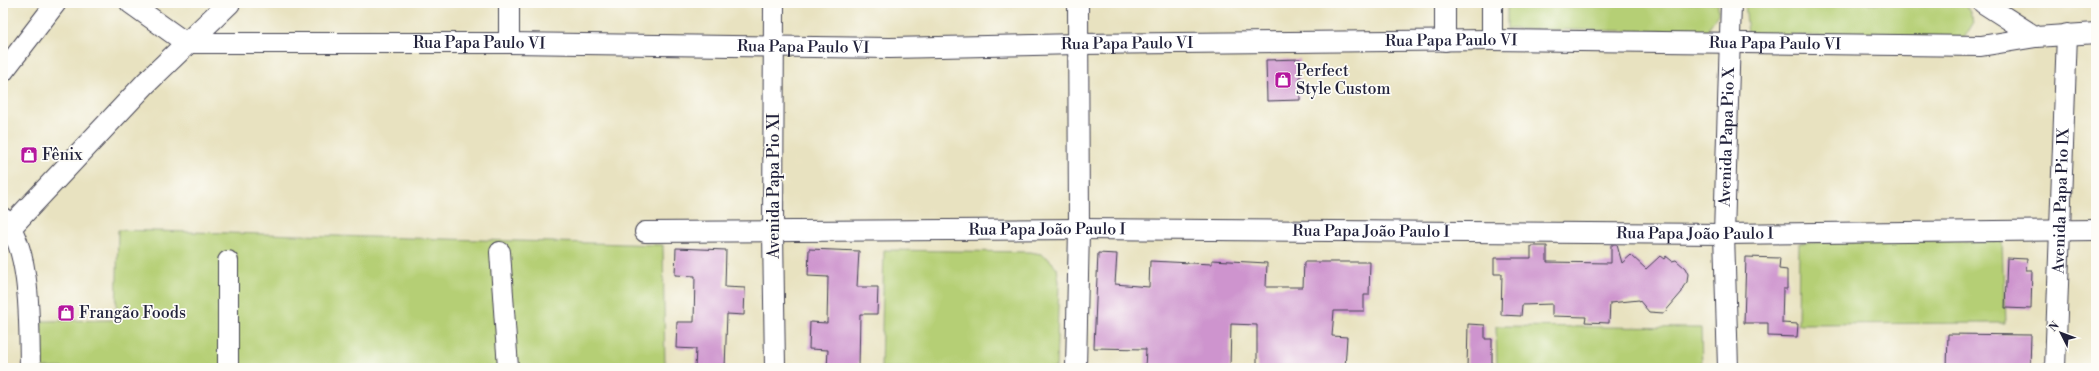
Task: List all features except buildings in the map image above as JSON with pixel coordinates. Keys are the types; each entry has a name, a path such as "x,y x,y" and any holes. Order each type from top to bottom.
{"street":[{"path":"3,72 56,3"},
{"path":"130,3 186,43"},
{"path":"30,368 27,277 6,226 186,43 228,3"},
{"path":"509,3 509,43"},
{"name":"Avenida Papa Pio XI","path":"774,3 773,232 775,368"},
{"path":"1076,368 1079,229 1078,3"},
{"path":"1445,3 1445,41"},
{"path":"1492,3 1492,40"},
{"name":"Avenida Papa Pio X","path":"1728,368 1724,234 1731,3"},
{"path":"1983,3 2036,37"},
{"name":"Rua Papa Paulo VI","path":"186,43 509,43 890,48 1078,44 1492,40 1982,46 2036,37 2096,33"},
{"name":"Avenida Papa Pio IX","path":"2055,368 2067,34"},
{"name":"Rua Papa João Paulo I","path":"645,232 1079,229 1724,234 2061,229 2096,230"},
{"path":"500,252 508,368"},
{"path":"228,261 228,368"}],"green space":[{"path":"1507,3 1718,3 1718,14 1706,32 1507,29"},
{"path":"1745,3 1966,3 1974,22 1964,38 1748,35"},
{"path":"118,230 663,245 665,368 38,368 42,321 116,320"},
{"path":"2002,241 2005,323 1798,324 1799,243"},
{"path":"884,250 1030,252 1041,254 1050,260 1057,268 1059,282 1056,368 881,368"},
{"path":"1496,326 1701,328 1702,368 1497,368"}],"place":[{"name":"Perfect Style Custom","path":"1283,80"},
{"name":"Fênix","path":"29,155"},
{"name":"Frangão Foods","path":"66,313"}]}
